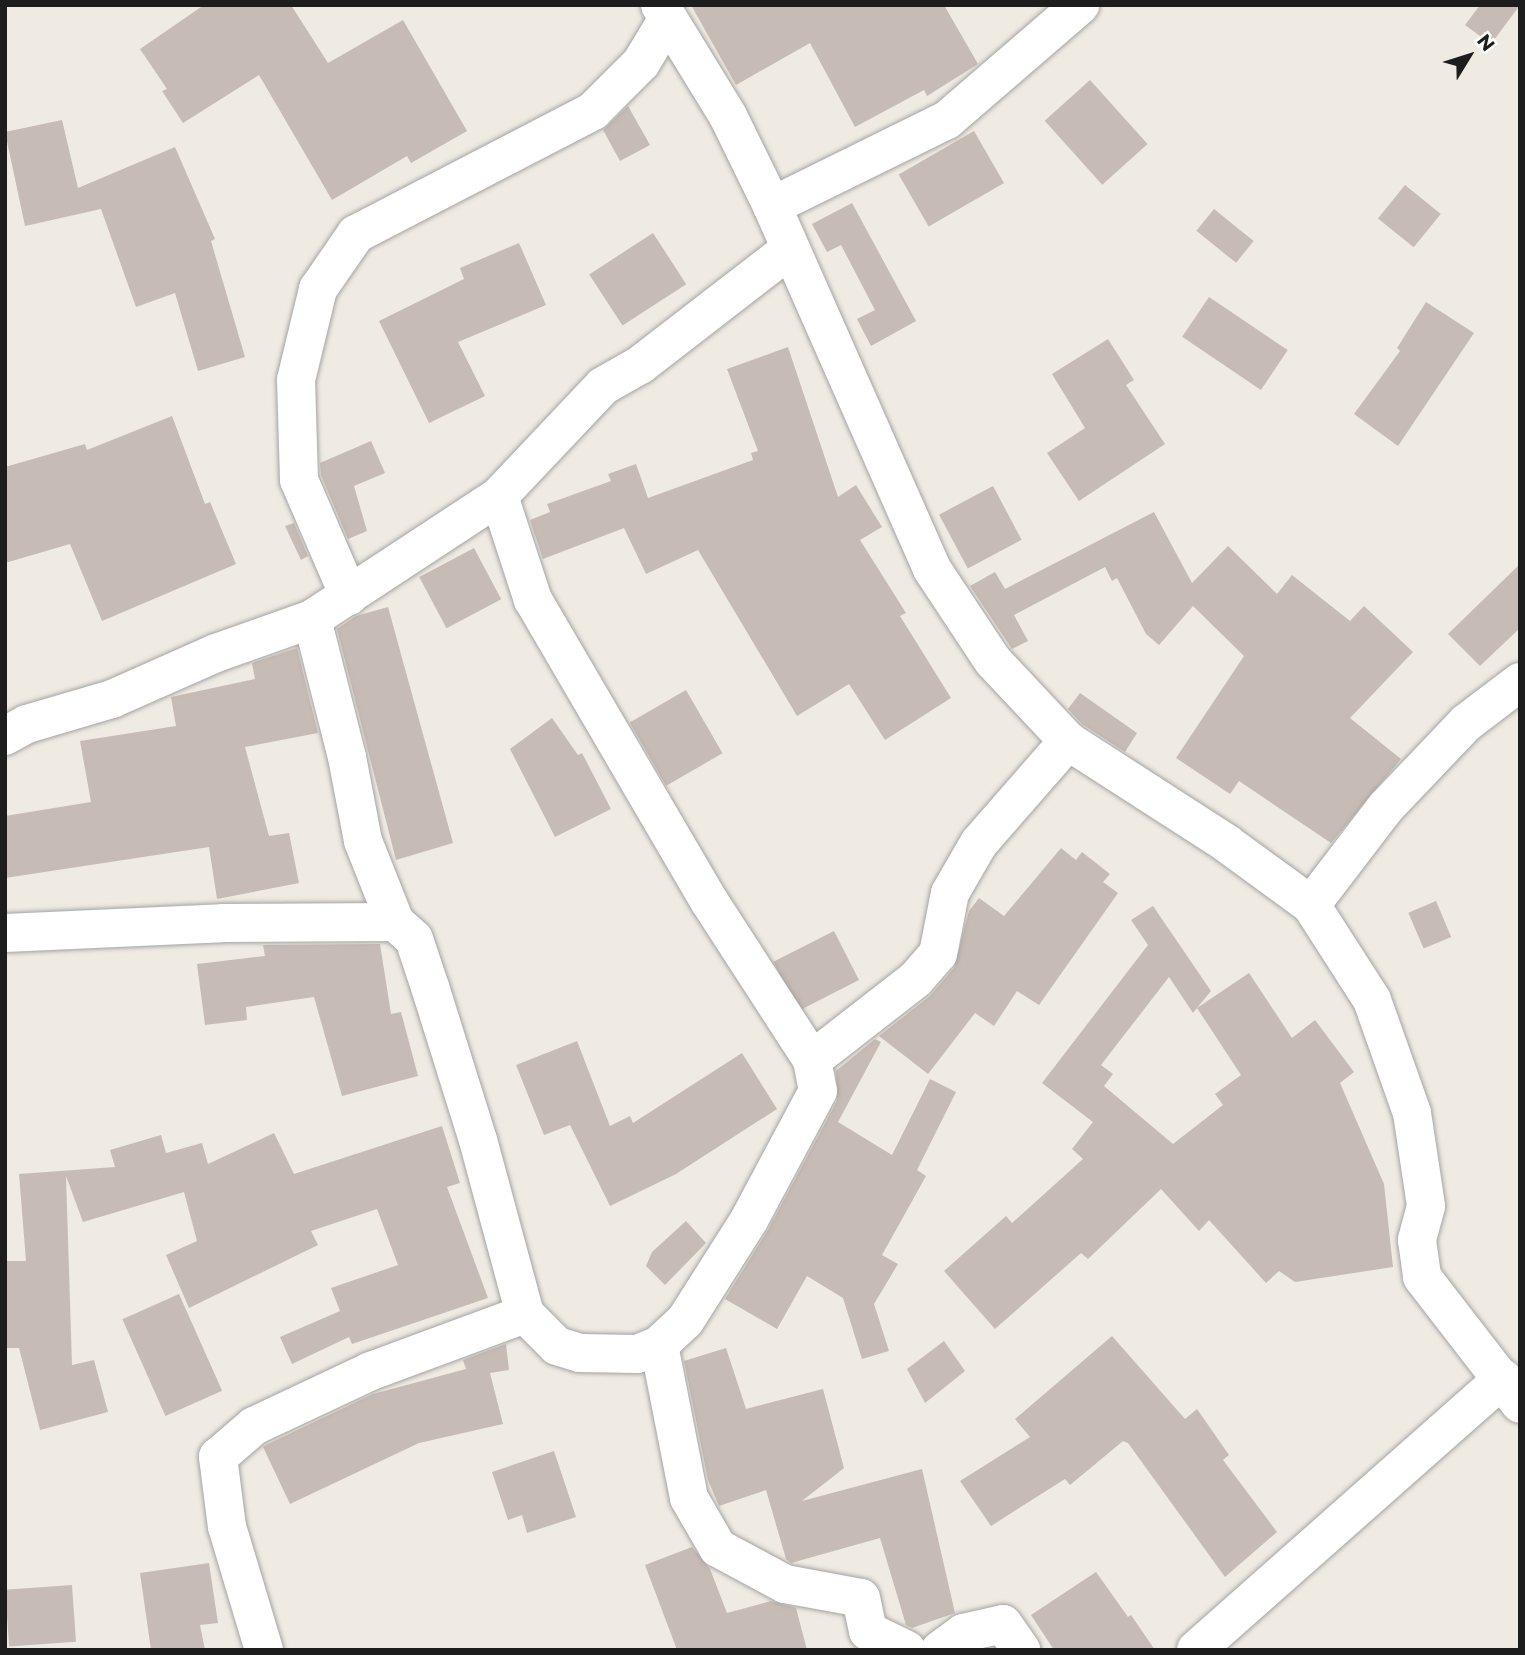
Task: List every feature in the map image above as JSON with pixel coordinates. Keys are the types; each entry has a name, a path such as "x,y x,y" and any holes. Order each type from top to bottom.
{"street":[{"path":"772,206 947,120 1080,5"},
{"path":"664,11 728,116 772,206 789,250 932,569 993,662 1068,741 1226,843 1311,905 1372,1000 1412,1114 1426,1206 1417,1240 1422,1277 1511,1391 1196,1650"},
{"path":"349,596 299,480 296,380 317,289 356,234 593,111 641,63 664,11"},
{"path":"5,736 27,724 112,699 216,653 312,619 499,496 603,386 640,365 789,250"},
{"path":"312,619 347,757 363,841 395,922 414,939 478,1140 525,1314 556,1346 580,1353 637,1354 659,1345 685,1321 809,1115 818,1091 812,1060 709,901 533,600 499,496"},
{"path":"1311,905 1386,807 1466,723 1520,682"},
{"path":"812,1060 916,979 939,954 950,893 979,843 1068,741"},
{"path":"5,933 222,923 395,922"},
{"path":"264,1650 227,1527 218,1457 254,1426 371,1371 525,1314"},
{"path":"659,1345 690,1497 718,1548 785,1584 861,1598 868,1631 906,1650"},
{"path":"940,1650 963,1633 1003,1624 1021,1650"}],"building":[{"path":"204,5 291,5 328,63 403,20 467,131 411,163 407,156 332,200 259,75 183,123 162,91 167,89 140,49"},
{"path":"691,5 944,5 978,64 927,96 924,90 855,127 810,43 736,85"},
{"path":"1480,5 1520,5 1491,44 1465,25"},
{"path":"1090,80 1148,144 1102,185 1045,121"},
{"path":"628,106 650,145 620,161 603,130"},
{"path":"62,120 78,188 175,147 215,239 211,241 245,357 198,371 175,293 136,307 101,209 25,226 5,132"},
{"path":"974,131 1004,183 929,226 899,174"},
{"path":"1405,185 1441,214 1414,247 1378,218"},
{"path":"852,203 916,321 871,346 857,319 875,310 841,245 827,252 812,224"},
{"path":"1214,209 1254,241 1236,263 1196,231"},
{"path":"653,233 686,284 622,326 589,274"},
{"path":"519,243 546,305 458,342 485,396 429,423 379,321 464,279 460,268"},
{"path":"1209,297 1288,350 1261,390 1182,337"},
{"path":"1426,302 1474,333 1398,446 1354,414 1400,351 1397,348"},
{"path":"1108,339 1134,380 1126,385 1165,444 1079,501 1047,453 1085,428 1052,374"},
{"path":"788,347 838,497 856,485 882,527 860,540 906,613 900,616 951,698 885,740 849,684 797,716 698,550 646,574 624,528 543,559 530,520 550,512 547,504 611,481 608,474 636,464 648,498 753,460 751,453 758,451 727,369"},
{"path":"172,416 205,504 210,502 236,564 102,621 70,544 5,563 5,467 85,444 87,450"},
{"path":"371,441 385,473 354,486 367,531 348,539 321,475 320,463"},
{"path":"993,486 1022,540 968,568 939,515"},
{"path":"1154,512 1192,583 1228,546 1277,594 1292,575 1350,621 1364,606 1413,652 1350,718 1401,759 1331,843 1239,781 1230,794 1176,758 1244,656 1193,606 1159,645 1146,634 1117,578 1112,581 1105,567 1014,615 1028,641 1012,649 970,586 995,572 1005,589"},
{"path":"294,523 308,556 301,560 285,526"},
{"path":"474,548 501,599 446,628 419,577"},
{"path":"1520,564 1520,628 1480,666 1448,634"},
{"path":"388,607 453,843 396,860 337,629 356,616"},
{"path":"297,648 318,733 245,747 269,836 289,833 299,883 217,899 209,847 5,878 5,816 91,802 80,741 176,726 171,697 255,679 252,663"},
{"path":"686,690 722,753 666,786 630,722"},
{"path":"1080,693 1137,733 1125,752 1082,724 1068,709"},
{"path":"552,718 578,755 582,753 611,809 555,837 510,749"},
{"path":"1061,848 1076,860 1082,852 1110,874 1103,882 1118,893 1039,1005 1017,991 994,1026 975,1013 928,1074 879,1036 930,996 954,968 969,911 979,898 1004,916"},
{"path":"1436,901 1451,937 1424,949 1408,913"},
{"path":"1153,906 1211,991 1197,1008 1249,973 1292,1038 1315,1020 1354,1072 1340,1083 1384,1184 1393,1267 1295,1282 1279,1271 1266,1283 1209,1220 1199,1231 1161,1189 1088,1259 1081,1253 995,1329 944,1271 1006,1216 1012,1223 1083,1159 1072,1149 1093,1122 1042,1083 1148,945 1131,920","holes":["1169,977 1193,1013 1197,1008 1241,1075 1215,1094 1223,1105 1173,1144 1104,1086 1113,1074 1101,1065"]},
{"path":"834,931 859,980 798,1011 773,962"},
{"path":"380,944 391,1014 401,1012 418,1076 342,1096 314,997 246,1007 247,1020 205,1025 197,964 265,956 263,945"},
{"path":"875,1039 881,1042 838,1122 892,1155 930,1079 956,1092 917,1170 926,1176 882,1255 898,1264 874,1304 889,1351 862,1359 843,1298 807,1276 777,1329 725,1299 768,1230 837,1101 836,1071"},
{"path":"577,1041 610,1126 630,1116 633,1123 742,1053 777,1109 676,1174 610,1206 570,1125 544,1135 516,1065"},
{"path":"442,1126 460,1183 447,1187 488,1298 352,1344 349,1337 292,1364 280,1337 340,1311 331,1288 398,1265 377,1209 311,1231 318,1245 189,1308 166,1255 197,1241 184,1192 83,1222 66,1176 72,1365 94,1360 108,1412 40,1430 19,1348 5,1348 5,1261 26,1261 19,1174 115,1167 110,1150 161,1135 166,1153 202,1143 208,1164 274,1133 294,1174"},
{"path":"686,1221 706,1243 665,1285 646,1266 652,1252"},
{"path":"179,1294 222,1391 165,1416 122,1319"},
{"path":"1112,1336 1185,1419 1197,1409 1229,1455 1223,1460 1277,1532 1225,1577 1128,1443 1123,1441 1070,1485 1065,1479 991,1526 960,1481 1030,1437 1015,1419"},
{"path":"944,1341 965,1371 925,1403 907,1369"},
{"path":"506,1344 509,1370 490,1373 503,1424 419,1443 290,1504 263,1447 373,1394 466,1369 463,1360"},
{"path":"726,1348 746,1409 823,1389 844,1468 802,1501 922,1469 955,1613 912,1628 906,1625 880,1538 791,1563 786,1559 766,1490 719,1506 708,1480 684,1361"},
{"path":"554,1451 576,1517 527,1533 522,1515 508,1520 492,1472"},
{"path":"692,1547 710,1569 727,1613 771,1601 796,1608 807,1650 677,1650 645,1565"},
{"path":"209,1563 218,1623 200,1625 205,1650 151,1650 140,1573"},
{"path":"1096,1572 1155,1650 1054,1650 1031,1615"},
{"path":"72,1585 76,1642 9,1647 5,1590"}]}
